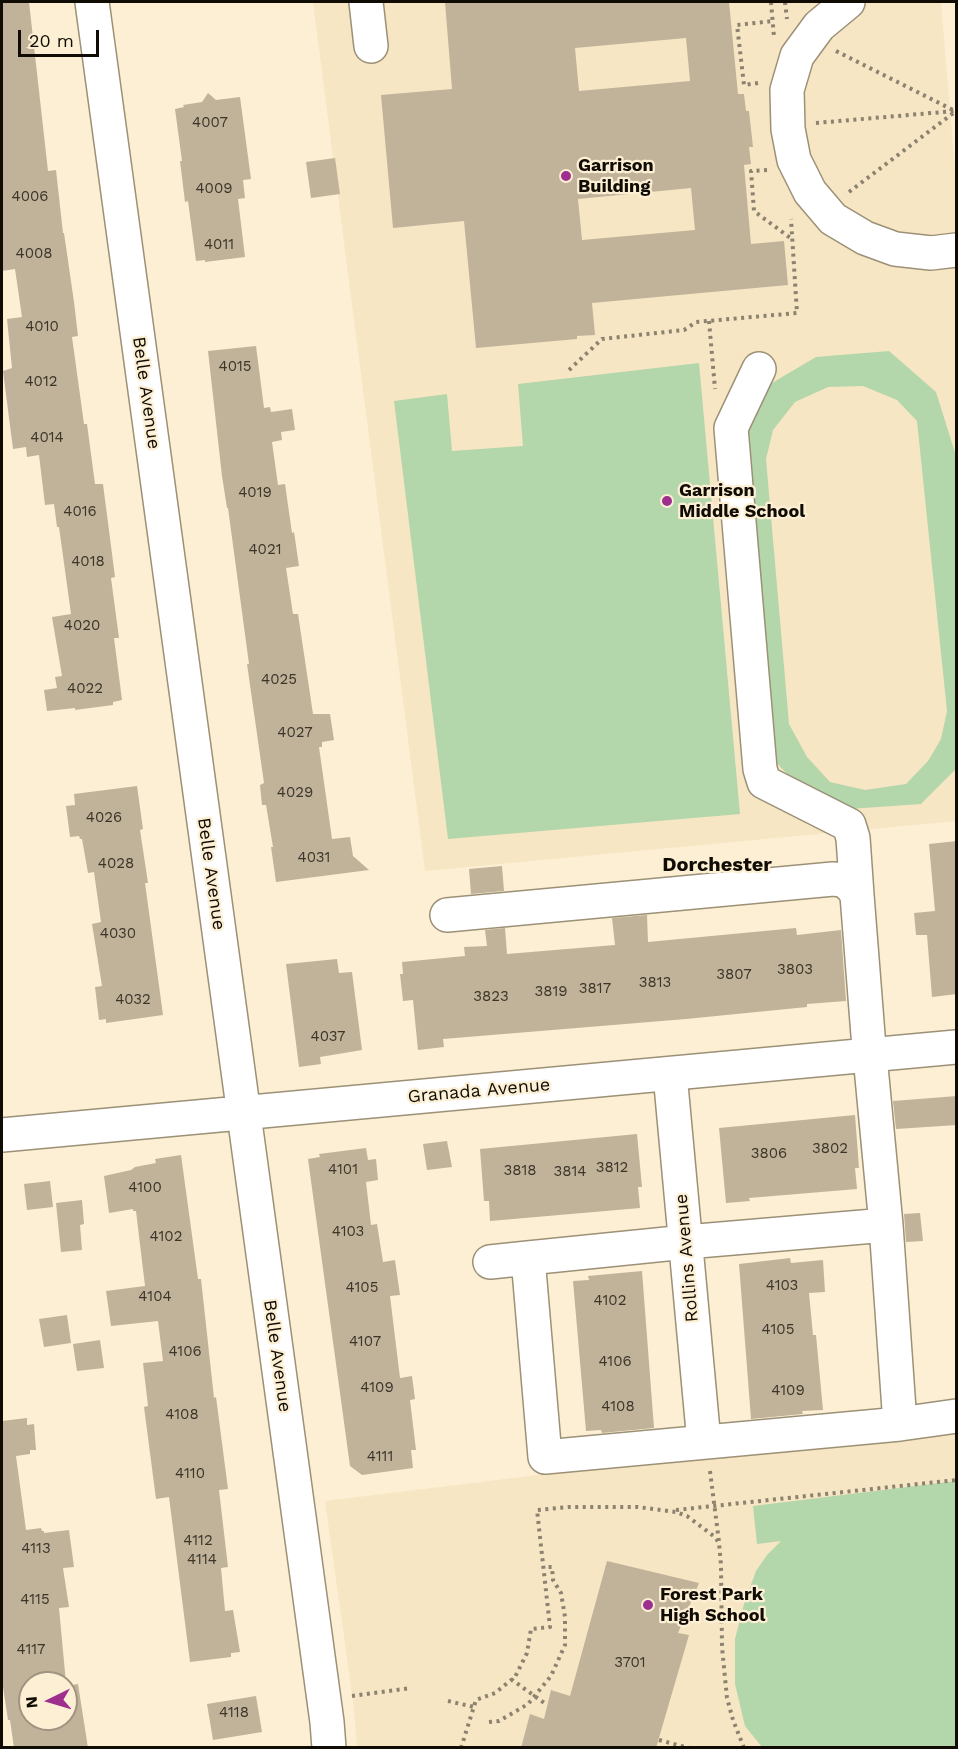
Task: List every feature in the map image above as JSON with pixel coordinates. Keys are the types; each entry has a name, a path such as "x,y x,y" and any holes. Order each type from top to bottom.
{"street":[{"name":"Belle Avenue","path":"92,2 329,1748"},
{"path":"366,2 371,46"},
{"path":"848,2 819,26 797,56 787,90 788,129 794,160 810,192 833,219 865,237 895,249 931,253 957,250"},
{"path":"759,369 731,428 760,769 765,782 849,825 853,838 869,1055 886,1225 900,1424"},
{"path":"447,915 833,879 843,880 852,887 857,895"},
{"name":"Granada Avenue","path":"2,1135 957,1047"},
{"name":"Rollins Avenue","path":"670,1074 707,1457"},
{"path":"490,1262 886,1225"},
{"path":"528,1258 545,1457 707,1457 957,1416"}],"path":[{"path":"765,83 744,85 737,25 772,21"},
{"path":"826,46 956,111"},
{"path":"809,124 956,111"},
{"path":"845,194 956,111"},
{"path":"751,171 754,211 793,240"},
{"path":"569,370 602,339 684,330 696,322 797,314 791,218"},
{"path":"707,1457 721,1565 722,1647 727,1698 744,1748"},
{"path":"669,1511 957,1480"},
{"path":"461,1748 476,1700 495,1693 515,1677 527,1653 531,1629 550,1627 537,1510 569,1507 638,1507 669,1511 687,1515 715,1537 719,1543"},
{"path":"489,1722 499,1721 528,1704 551,1676 565,1645 566,1617 561,1593 553,1580 552,1567 544,1567"},
{"path":"511,1679 547,1706"},
{"path":"345,1697 411,1688"},
{"path":"448,1701 474,1707"},
{"path":"659,1740 688,1748"}],"shaded area":[{"name":"Garrison Middle School","path":"313,2 941,2 956,182 956,821 425,871"},
{"name":"Forest Park High School","path":"956,1430 956,1747 357,1747 354,1708 325,1501 686,1457"}],"green space":[{"path":"889,351 936,392 956,456 956,769 921,804 821,811 763,748 737,436 772,383 816,357","holes":["863,386 897,400 917,421 947,711 941,739 928,761 906,784 865,790 830,782 807,757 789,724 766,459 773,430 795,402 828,387"]},
{"path":"699,363 740,814 448,839 394,401 447,394 452,451 523,446 518,384"},
{"path":"956,1481 956,1747 762,1747 745,1726 735,1684 735,1639 756,1571 781,1541 757,1544 753,1506"}],"building":[{"path":"2,2 29,2 48,171 56,170 74,302 78,336 72,337 84,424 87,424 95,484 103,484 115,577 111,578 119,638 114,638 122,700 113,702 113,705 75,710 75,708 47,711 44,690 57,688 55,677 62,676 52,617 71,614 54,504 45,505 39,455 27,457 26,447 13,449 3,371 12,368 7,319 22,317 15,269 2,271"},
{"name":"Garrison Building","path":"445,2 729,2 738,94 744,94 746,111 749,111 753,147 749,147 751,164 744,165 751,244 784,241 788,285 592,303 595,335 577,336 577,339 476,348 464,221 393,228 381,95 452,89","holes":["686,38 690,81 579,91 575,48","691,188 695,230 582,240 578,199"]},
{"path":"208,93 216,100 240,97 251,179 243,180 245,198 238,199 245,257 205,262 205,260 196,261 188,201 185,202 175,109 184,107 183,105 202,102"},
{"path":"335,158 340,194 311,198 306,162"},
{"path":"256,346 264,408 270,407 271,412 292,409 295,430 281,432 282,440 272,442 278,485 285,484 292,533 294,532 299,566 286,568 293,614 298,614 313,714 330,714 334,740 322,742 322,747 319,747 332,839 350,837 353,856 369,870 276,882 266,805 262,805 260,785 264,783 222,476 208,351"},
{"path":"137,786 143,829 140,830 148,883 145,883 163,1015 106,1023 106,1019 99,1020 95,987 102,986 92,924 101,922 94,872 88,873 82,839 79,836 70,837 66,806 75,805 74,794"},
{"path":"957,841 957,994 932,997 927,935 916,935 914,913 935,911 929,844"},
{"path":"502,866 504,891 471,894 469,869"},
{"path":"647,915 648,942 796,928 797,935 841,930 846,1001 686,1019 443,1039 444,1047 418,1050 413,1000 403,1001 400,974 403,974 402,962 465,956 464,947 487,946 485,930 505,928 507,954 615,945 612,918"},
{"path":"337,959 339,973 352,972 362,1050 320,1057 321,1064 299,1067 286,964"},
{"path":"957,1096 957,1125 896,1129 893,1101"},
{"path":"855,1115 859,1168 855,1168 857,1189 749,1198 750,1201 726,1203 719,1128"},
{"path":"637,1134 642,1187 638,1187 640,1208 490,1221 489,1201 484,1201 480,1149"},
{"path":"447,1141 452,1167 427,1170 423,1144"},
{"path":"366,1148 368,1160 376,1159 378,1180 366,1182 371,1225 377,1224 383,1262 395,1260 400,1295 390,1296 400,1378 412,1376 415,1399 410,1400 416,1450 411,1450 413,1468 362,1475 350,1466 308,1159 320,1157 319,1154"},
{"path":"181,1155 198,1279 201,1279 214,1398 216,1397 228,1489 219,1490 228,1567 221,1568 225,1611 233,1610 240,1652 231,1653 231,1657 190,1662 169,1497 156,1499 144,1407 148,1406 143,1363 163,1361 158,1321 111,1326 106,1291 145,1286 136,1211 133,1209 109,1213 104,1176 156,1163 155,1159"},
{"path":"50,1181 53,1207 27,1210 24,1184"},
{"path":"82,1200 84,1224 80,1225 82,1250 61,1252 56,1203"},
{"path":"920,1213 923,1241 906,1242 904,1214"},
{"path":"790,1258 791,1263 823,1260 825,1292 809,1293 813,1335 816,1335 823,1410 751,1419 739,1264"},
{"path":"642,1271 654,1428 602,1433 601,1430 586,1431 573,1281 589,1280 588,1276"},
{"path":"67,1315 71,1343 44,1347 39,1319"},
{"path":"100,1340 104,1368 77,1371 73,1344"},
{"path":"27,1418 27,1425 34,1424 36,1450 30,1450 30,1454 16,1456 26,1530 41,1528 44,1533 69,1530 74,1567 63,1568 69,1607 59,1608 65,1671 18,1671 18,1731 78,1731 78,1684 88,1748 14,1748 2,1680 2,1421"},
{"name":"Forest Park High School","path":"607,1561 699,1583 678,1633 689,1635 656,1748 521,1748 530,1714 544,1719 551,1690 570,1696"},
{"path":"256,1696 262,1732 213,1740 207,1704"}],"place":[{"name":"Garrison Building","path":"566,176"},
{"name":"Garrison Middle School","path":"667,501"},
{"name":"Forest Park High School","path":"648,1605"}],"district":[{"name":"Dorchester","path":"717,865"}]}
